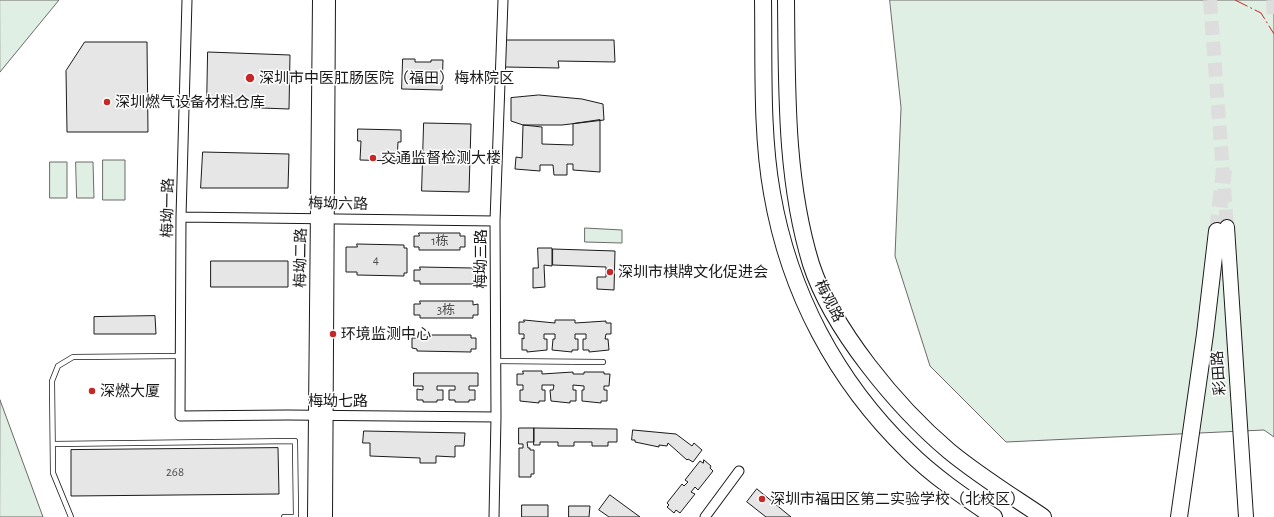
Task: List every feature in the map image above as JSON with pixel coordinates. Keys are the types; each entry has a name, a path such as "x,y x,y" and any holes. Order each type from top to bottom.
{"highway":[{"name":"梅观路","path":"763,0 765,100 771,192 790,268 802,298 826,347 850,385 880,422 908,452 958,493 994,517"},
{"name":"梅观路","path":"786,0 789,130 794,179 801,222 812,265 827,301 851,341 875,373 908,412 949,451 1043,517"},
{"path":"1179,517 1222,229"},
{"path":"997,486 1055,517"}],"main road":[{"name":"彩田路","path":"1222,229 1246,517"}],"street":[{"name":"梅坳一路","path":"180,416 179,356 181,217 187,0"},
{"name":"梅坳二路","path":"319,0 323,218"},
{"name":"梅坳二路","path":"314,517 321,416 323,218 329,0"},
{"name":"梅坳三路","path":"494,517 496,417 495,220 503,0"},
{"name":"梅坳六路","path":"181,217 495,220"},
{"name":"梅坳七路","path":"180,416 496,417"},
{"name":"梅坳二路","path":"321,416 326,517"},
{"path":"705,517 739,471"}],"lane":[{"path":"70,517 53,473 52,381 55,370 62,362 73,357 179,356"},
{"path":"495,361 603,362"},
{"path":"53,444 295,441 296,517 284,517"}],"green space":[{"path":"0,0 59,0 0,72"},
{"path":"890,0 1274,0 1274,437 1264,430 1006,442 930,366 895,256 901,108"},
{"path":"103,160 125,160 125,200 103,200"},
{"path":"50,162 67,162 67,198 50,198"},
{"path":"76,162 93,162 94,198 77,198"},
{"path":"585,228 622,230 622,243 585,242"},
{"path":"0,400 43,517 0,517"}],"building":[{"path":"506,40 614,40 615,62 558,61 559,68 505,67"},
{"name":"深圳燃气设备材料仓库","path":"85,42 147,42 148,132 67,132 66,71"},
{"path":"208,52 290,55 289,109 207,106"},
{"path":"403,59 415,59 415,62 443,60 442,90 402,89"},
{"path":"539,95 582,99 603,104 604,120 562,125 523,125 511,121 511,98"},
{"path":"600,120 600,172 573,170 573,164 567,164 567,175 554,175 553,165 540,165 540,171 515,169 516,157 522,158 523,125 542,127 542,144 573,145 573,124"},
{"path":"424,123 471,124 469,192 422,191"},
{"path":"358,129 401,130 401,142 398,142 397,161 360,160 361,141 358,141"},
{"path":"203,152 289,154 288,188 201,188"},
{"path":"419,233 460,233 460,236 465,236 465,247 460,247 460,250 419,250 419,247 414,247 414,236 419,236"},
{"path":"357,244 404,245 404,248 407,248 407,273 404,273 404,276 357,275 357,272 346,272 346,247 357,247"},
{"path":"538,248 552,248 552,266 544,265 545,287 533,288 533,268 538,268"},
{"name":"深圳市棋牌文化促进会","path":"553,249 615,251 614,290 597,289 597,277 606,277 606,267 553,265"},
{"path":"211,261 288,261 288,287 211,287"},
{"path":"420,267 473,268 473,271 478,271 478,281 473,281 473,284 420,284 420,281 414,281 414,270 420,270"},
{"path":"420,301 473,301 473,305 478,304 478,315 473,315 473,318 420,318 420,315 414,315 414,304 420,304"},
{"path":"155,316 156,334 94,334 94,317"},
{"path":"524,320 555,323 555,320 575,320 575,323 606,321 606,323 611,323 611,334 606,334 605,339 608,339 609,350 589,352 589,350 583,350 583,339 586,339 586,334 575,334 575,339 578,339 578,350 572,350 572,352 552,350 555,334 544,334 544,339 547,339 547,350 527,352 527,350 522,350 522,338 524,339 524,334 519,334 519,322 524,322"},
{"path":"417,335 471,335 471,338 476,338 476,349 471,349 471,352 417,351 417,349 412,348 412,338 417,338"},
{"path":"523,371 542,371 542,374 573,372 573,374 584,374 584,372 604,372 604,374 610,374 609,386 604,386 604,390 607,390 607,401 601,401 601,403 582,401 582,390 584,390 584,386 573,385 573,390 576,390 576,401 570,401 570,403 551,401 550,390 553,390 554,385 542,385 542,390 545,390 545,401 539,401 539,403 520,401 520,390 523,390 523,385 517,385 517,374 523,374"},
{"path":"414,373 478,373 478,386 469,386 469,390 475,390 475,400 469,400 469,402 455,402 455,400 449,400 449,390 455,390 455,386 437,386 437,390 443,390 443,400 437,400 437,402 423,402 423,400 417,400 417,389 423,390 423,386 414,386"},
{"path":"519,428 534,428 534,442 527,442 528,448 530,448 530,450 534,450 534,474 531,474 531,477 519,477 519,448 523,448 523,444 519,444"},
{"path":"534,428 617,429 617,442 608,442 608,446 592,446 592,442 574,442 574,446 558,446 558,442 540,442 540,445 534,445"},
{"path":"633,430 676,434 692,446 694,443 702,450 693,462 688,459 687,460 668,443 667,446 659,445 659,447 635,442 635,440 632,440"},
{"path":"364,431 465,433 464,446 455,446 455,457 436,456 436,463 420,463 420,458 370,456 370,443 363,443"},
{"path":"278,448 279,494 71,496 71,450"},
{"path":"704,460 711,466 710,468 713,471 698,490 695,487 691,492 695,494 680,513 676,510 674,513 667,507 669,505 667,503 682,484 684,486 688,482 685,480 700,461 703,463"},
{"path":"757,489 791,517 766,517 747,502"},
{"path":"610,495 640,517 609,517 599,510"},
{"path":"522,505 548,505 548,517 522,517"},
{"path":"569,506 590,506 589,517 569,517"}],"tunnel":[{"path":"1210,0 1227,227"},
{"path":"1273,0 1274,18"},
{"path":"1217,231 1224,170"}],"power":[{"path":"1235,0 1261,13 1274,34"}],"place":[{"name":"深圳市中医肛肠医院（福田）梅林院区","path":"250,78"},
{"name":"深圳燃气设备材料仓库","path":"107,102"},
{"name":"交通监督检测大楼","path":"373,158"},
{"name":"深圳市棋牌文化促进会","path":"610,272"},
{"name":"环境监测中心","path":"333,334"},
{"name":"深燃大厦","path":"92,391"},
{"name":"深圳市福田区第二实验学校（北校区）","path":"762,499"}]}
